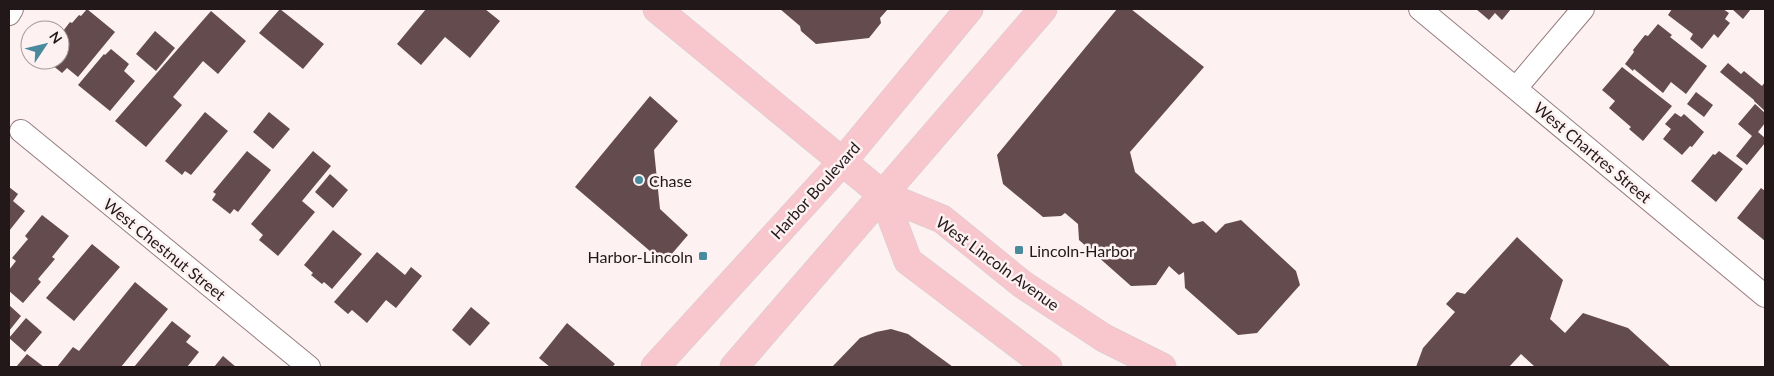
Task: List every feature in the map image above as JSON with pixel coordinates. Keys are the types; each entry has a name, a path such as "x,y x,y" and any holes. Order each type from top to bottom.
{"main road":[{"name":"West Lincoln Avenue","path":"657,9 883,195 942,218 1022,284 1104,338 1162,367"},
{"name":"Harbor Boulevard","path":"655,367 843,161 969,9"},
{"path":"734,367 1042,9"},
{"name":"West Lincoln Avenue","path":"883,195 908,261 1048,367"}],"street":[{"path":"9,14 12,9"},
{"name":"West Chartres Street","path":"1420,9 1765,296"},
{"path":"1516,88 1582,9"},
{"name":"West Chestnut Street","path":"22,131 309,367"}],"building":[{"path":"87,9 115,32 78,77 69,70 70,22 72,23 79,15 81,16"},
{"path":"280,9 324,44 303,69 259,33"},
{"path":"426,9 485,9 500,21 470,58 445,37 421,65 397,44"},
{"path":"780,9 888,9 880,18 881,23 869,38 816,44 801,31 800,26"},
{"path":"1117,9 1131,9 1204,67 1130,152 1135,172 1193,224 1203,221 1216,233 1225,224 1241,220 1296,271 1300,285 1257,333 1238,335 1185,288 1184,272 1179,275 1169,266 1156,285 1131,286 1079,240 1078,224 1065,213 1061,216 1043,217 1003,184 997,155"},
{"path":"1476,9 1511,9 1502,20 1495,13 1489,20"},
{"path":"1672,9 1723,9 1729,13 1725,19 1730,23 1718,38 1714,34 1702,49 1690,39 1693,34 1668,15"},
{"path":"1732,9 1751,9 1743,19"},
{"path":"211,11 246,41 218,74 203,61 173,97 182,105 146,147 115,121"},
{"path":"1658,24 1672,35 1670,37 1707,66 1686,94 1671,82 1663,93 1625,64 1645,35 1648,36"},
{"path":"155,31 175,48 156,71 136,54"},
{"path":"111,49 129,64 124,71 135,81 110,111 78,85 104,54"},
{"path":"1728,63 1741,74 1744,71 1762,86 1765,82 1765,111 1720,72"},
{"path":"1622,67 1672,106 1643,141 1629,129 1631,127 1609,108 1615,101 1602,90"},
{"path":"1696,92 1713,105 1704,117 1687,104"},
{"path":"650,96 678,121 654,150 660,209 688,235 664,263 575,187"},
{"path":"1755,104 1765,113 1765,123 1758,132 1765,138 1765,143 1747,165 1736,156 1752,136 1738,124"},
{"path":"205,112 228,131 191,175 185,171 182,175 165,161"},
{"path":"269,112 290,129 273,149 253,132"},
{"path":"1675,113 1681,117 1684,114 1704,132 1692,147 1690,146 1682,155 1663,139 1671,129 1665,124"},
{"path":"247,151 271,170 238,212 234,209 230,214 212,200 216,194 213,192"},
{"path":"313,151 331,166 302,201 315,212 278,256 259,240 263,235 251,224"},
{"path":"1719,151 1743,169 1716,202 1691,181 1713,154 1715,155"},
{"path":"330,174 348,190 333,208 315,192"},
{"path":"9,187 18,194 13,201 25,211 9,231"},
{"path":"1761,188 1765,191 1765,241 1737,218"},
{"path":"42,215 69,236 52,257 55,259 38,279 41,282 23,303 9,291 9,270 16,261 12,258 28,239 25,236"},
{"path":"333,230 362,254 332,289 311,275 313,273 304,265"},
{"path":"1517,237 1563,280 1550,319 1565,333 1583,313 1628,328 1671,367 1535,367 1521,354 1509,367 1416,367 1423,348 1455,312 1446,304 1457,292 1465,294"},
{"path":"92,244 120,267 74,321 46,298"},
{"path":"377,252 405,275 411,267 422,276 396,308 386,300 367,323 352,310 348,314 334,302"},
{"path":"135,282 168,309 121,367 57,367 73,347 79,351"},
{"path":"9,305 21,316 9,331"},
{"path":"471,307 490,323 470,346 452,330"},
{"path":"26,318 42,332 25,352 9,338"},
{"path":"172,321 191,336 186,342 199,352 187,367 134,367"},
{"path":"567,323 615,364 612,367 550,367 539,358"},
{"path":"891,329 908,334 953,367 832,367 860,338"},
{"path":"27,354 44,367 16,367"},
{"path":"223,356 236,367 214,367"}],"place":[{"name":"Chase","path":"639,180"},
{"name":"Lincoln-Harbor","path":"1019,250"},
{"name":"Harbor-Lincoln","path":"703,256"}]}
